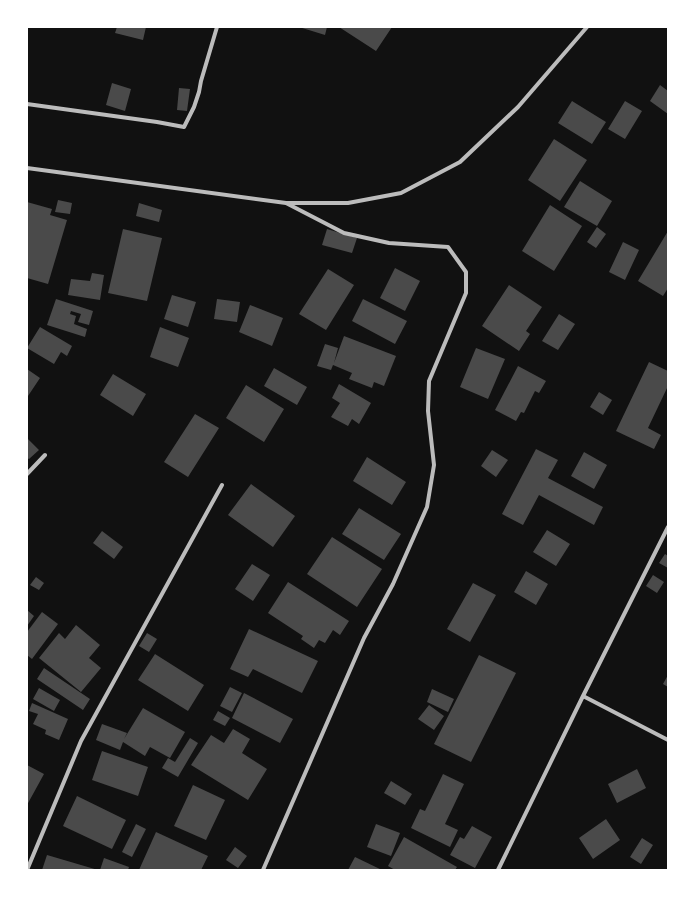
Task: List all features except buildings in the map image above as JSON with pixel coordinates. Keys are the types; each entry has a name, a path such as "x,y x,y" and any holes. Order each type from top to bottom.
{"street":[{"path":"27,104 184,127 194,107 199,92 217,27"},
{"path":"27,168 286,203 348,203 401,192 460,162 518,107 587,27"},
{"path":"263,870 364,638 393,584 427,507 434,465 428,411 429,381 466,293 466,272 448,247 389,243 344,233 286,203"},
{"path":"27,474 45,455"},
{"path":"27,870 81,741 222,484"},
{"path":"498,870 583,696 668,528"},
{"path":"583,696 668,740"}]}
